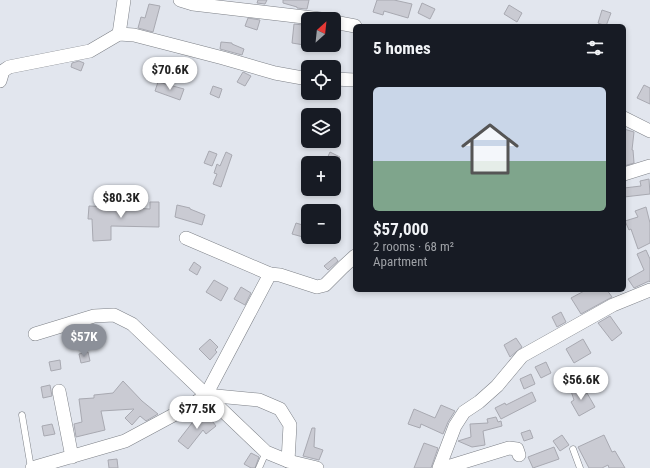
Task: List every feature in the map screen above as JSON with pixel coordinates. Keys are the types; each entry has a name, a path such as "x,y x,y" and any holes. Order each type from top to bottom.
{"street":[{"path":"119,34 124,0"},
{"path":"180,0 193,4 249,5 301,15"},
{"path":"341,23 353,26"},
{"path":"0,81 3,71 9,67 90,51 119,34 134,35 275,73 301,78"},
{"path":"341,80 353,80"},
{"path":"626,119 650,131"},
{"path":"626,173 650,166"},
{"path":"186,238 270,274 280,275 318,287 325,286 353,258"},
{"path":"32,468 125,441 192,405 206,395 270,274"},
{"path":"439,468 455,426 464,412 479,402 497,386 522,356 613,305 650,290"},
{"path":"35,334 94,316 114,315 132,324 266,452 288,461 317,468"},
{"path":"59,391 72,457"},
{"path":"206,395 258,400 280,409 290,425 288,461"},
{"path":"444,468 509,448 516,449 519,455"}],"lane":[{"path":"22,415 32,468"},
{"path":"573,449 580,468"},
{"path":"259,468 266,452"}],"building":[{"path":"258,0 267,0 265,4 257,3"},
{"path":"283,0 309,0 306,9 297,8 283,3"},
{"path":"377,0 394,0 412,4 408,18 384,11 383,15 373,12"},
{"path":"422,3 435,9 430,19 418,13"},
{"path":"149,4 160,6 153,32 138,28 141,17 145,18"},
{"path":"509,5 522,13 517,22 504,14"},
{"path":"602,10 611,13 607,24 598,23"},
{"path":"248,18 260,20 257,30 245,26"},
{"path":"294,24 301,25 301,44 292,43"},
{"path":"221,42 232,43 244,49 242,55 220,49"},
{"path":"79,61 84,63 81,71 71,67 72,63"},
{"path":"243,72 251,76 245,86 237,82"},
{"path":"158,82 184,89 180,100 155,91"},
{"path":"644,85 650,88 650,104 637,98"},
{"path":"213,86 222,89 219,98 210,94"},
{"path":"626,130 634,132 632,150 634,163 626,165"},
{"path":"209,151 217,154 212,166 204,163"},
{"path":"226,152 232,155 221,187 213,184 217,174 214,173 217,164 220,166"},
{"path":"330,152 338,156 328,156"},
{"path":"649,179 650,194 626,197 626,188 641,186 640,181"},
{"path":"150,202 159,202 159,227 111,226 111,240 93,241 92,219 88,219 89,206 150,209"},
{"path":"177,205 190,208 205,215 202,225 175,217"},
{"path":"646,207 650,223 650,243 638,249 631,229 629,230 626,223 626,221 638,217 635,211"},
{"path":"296,223 301,224 301,236 292,234"},
{"path":"646,250 650,259 650,282 649,281 634,288 628,279 644,270 637,254"},
{"path":"335,257 338,261 328,270 324,266"},
{"path":"194,262 201,267 197,275 189,270"},
{"path":"214,280 228,288 221,301 206,292"},
{"path":"241,287 251,293 245,305 234,299"},
{"path":"582,292 608,292 612,297 581,314 571,298"},
{"path":"561,312 566,322 557,327 552,317"},
{"path":"610,316 622,333 612,341 598,323"},
{"path":"516,338 522,347 510,357 504,345"},
{"path":"210,339 218,347 215,350 217,352 210,360 199,349"},
{"path":"583,339 591,353 574,363 566,349"},
{"path":"88,352 90,361 81,363 79,354"},
{"path":"60,360 61,369 51,371 49,362"},
{"path":"546,362 551,373 541,378 535,367"},
{"path":"531,374 535,384 524,389 520,379"},
{"path":"123,381 142,401 158,414 146,421 140,416 132,425 125,418 134,409 101,411 105,430 76,437 74,424 82,422 79,399 94,398 94,395 113,393"},
{"path":"50,385 52,396 43,398 41,387"},
{"path":"581,385 584,395 587,393 595,407 579,416 571,402 574,400 570,388"},
{"path":"532,392 536,401 501,419 495,408 505,403 506,405"},
{"path":"441,405 455,411 443,434 421,424 420,428 408,424 414,409 435,418"},
{"path":"206,413 216,426 206,434 203,430 188,449 178,441 192,423"},
{"path":"496,417 498,422 501,421 502,426 483,431 485,445 472,447 458,441 471,437 470,424 488,423 487,419"},
{"path":"52,424 55,434 44,436 42,426"},
{"path":"312,428 315,428 314,447 323,450 319,460 303,456"},
{"path":"530,430 533,438 524,441 521,433"},
{"path":"562,435 569,445 560,451 553,441"},
{"path":"604,435 612,452 615,451 625,468 609,468 608,465 602,468 589,468 578,447"},
{"path":"424,443 438,448 431,468 414,468"},
{"path":"554,447 559,459 533,468 528,457"},
{"path":"251,453 259,457 255,468 251,468 244,464"},
{"path":"117,459 118,468 109,468 108,460"}]}
